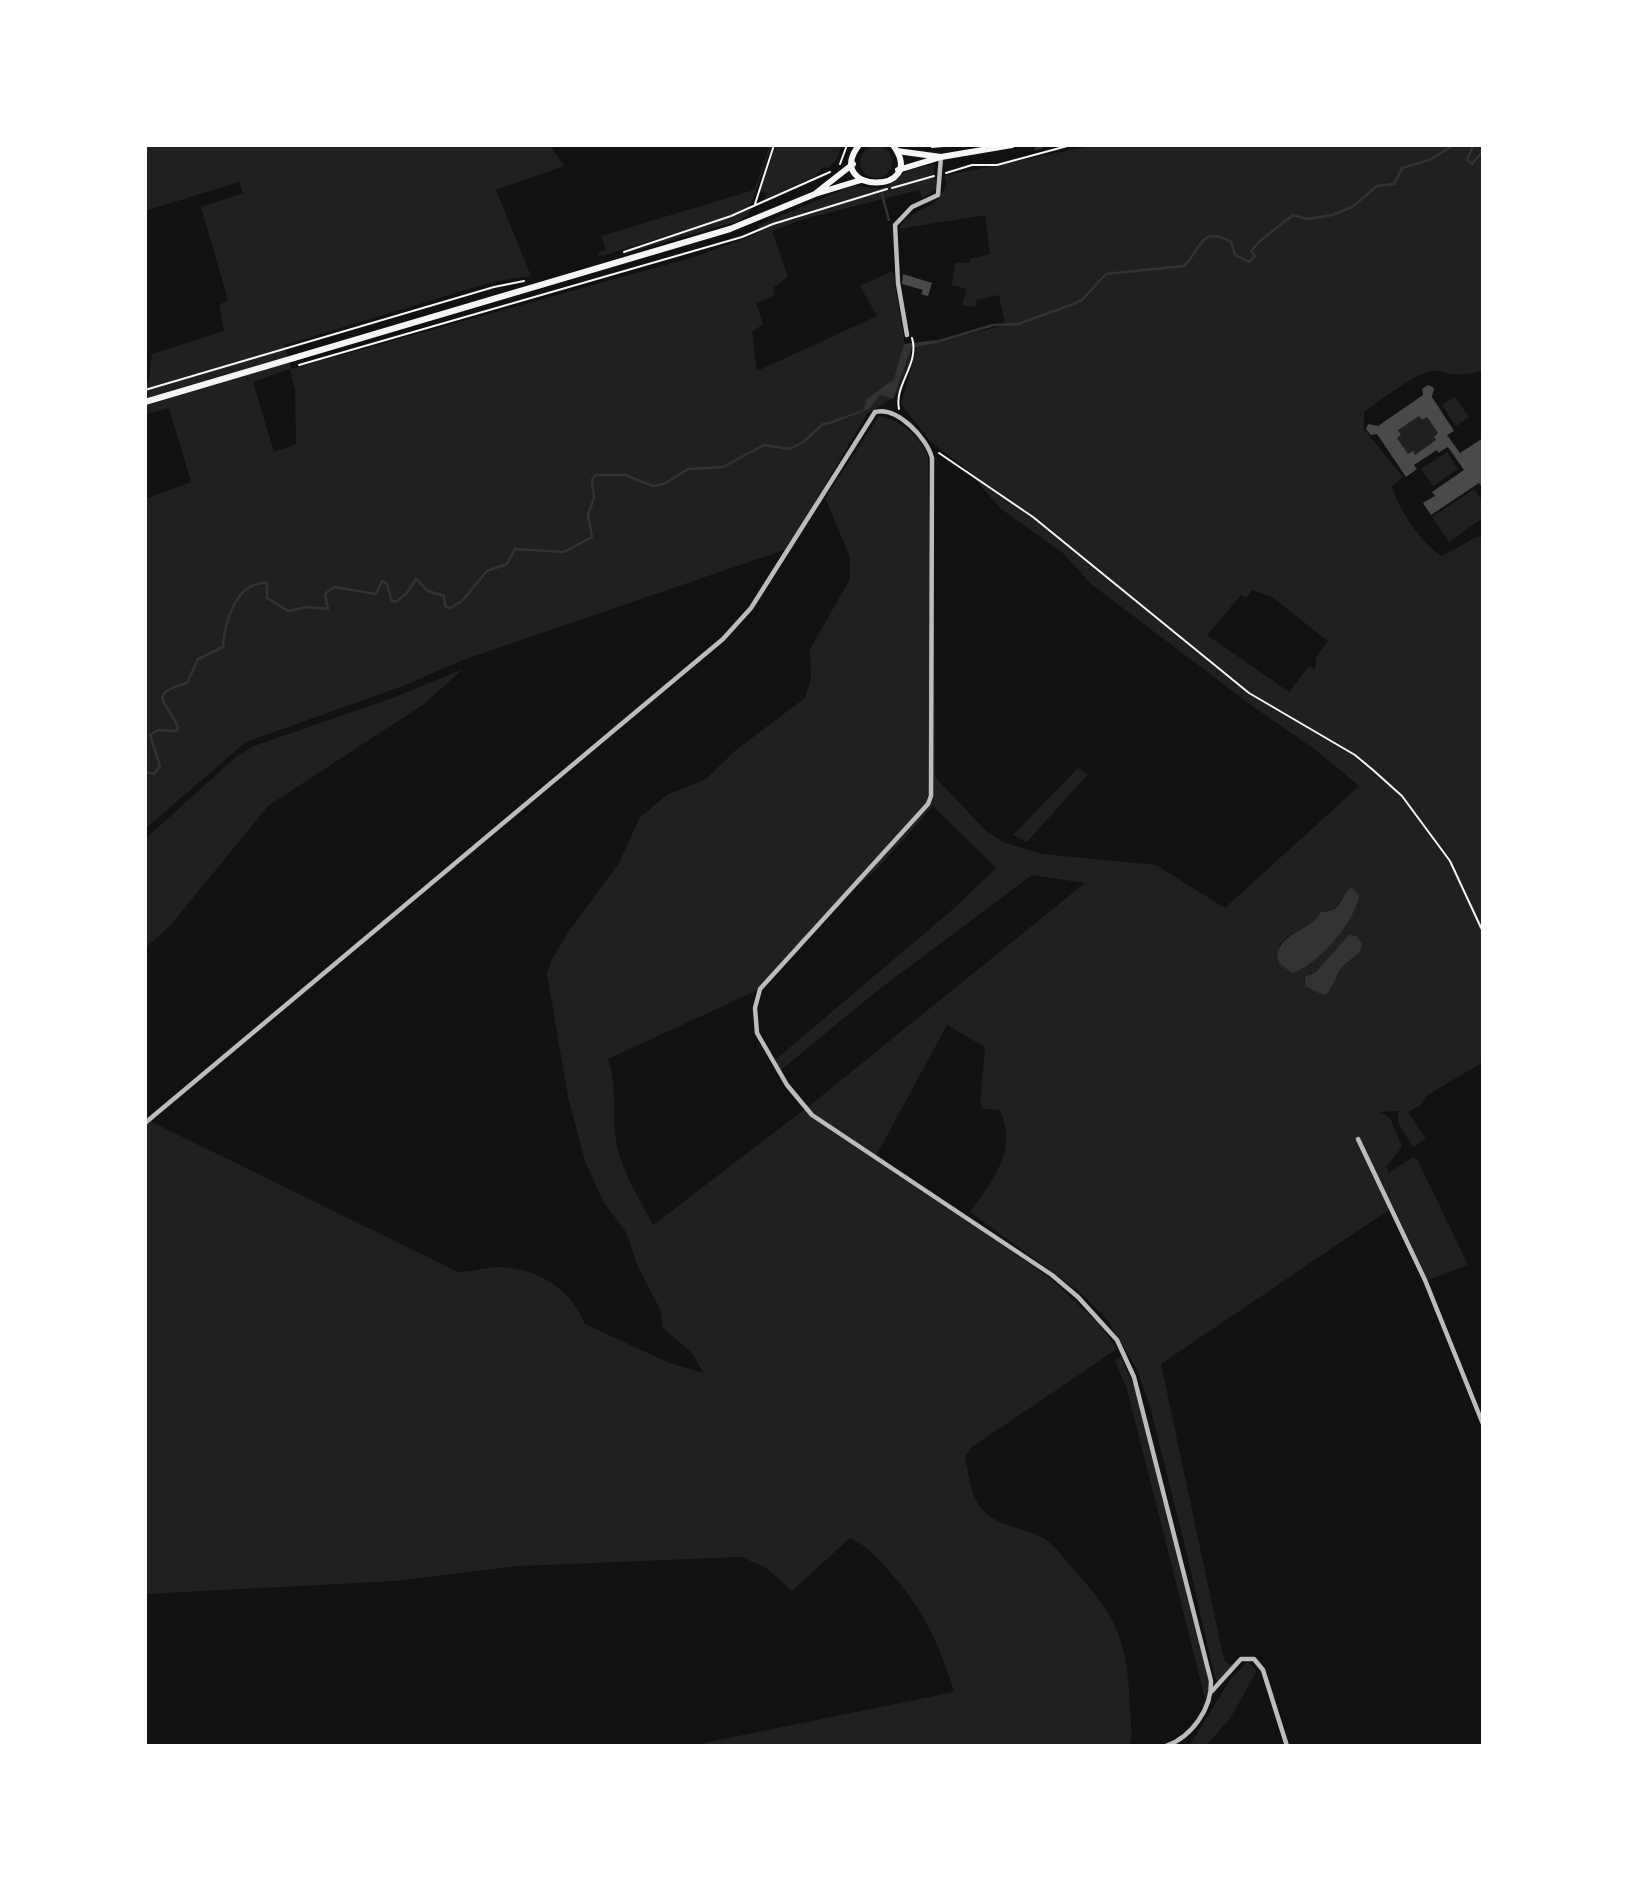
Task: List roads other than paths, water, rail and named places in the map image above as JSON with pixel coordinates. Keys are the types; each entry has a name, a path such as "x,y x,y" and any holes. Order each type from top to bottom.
{"main road":[{"path":"815,194 853,164 859,145"},
{"path":"145,402 739,226 815,194 861,180 880,184 891,179 898,170 940,157 1012,145"},
{"path":"898,170 895,148 940,157"},
{"path":"853,164 861,180"}],"street":[{"path":"907,335 898,283 895,225 912,208 938,195 940,157"},
{"path":"145,1123 723,639 751,608 875,412 882,411 904,420 928,449 932,464 932,796 928,804 760,989 754,1021 773,1065 813,1115 853,1146 961,1212 1052,1275 1078,1297 1117,1340 1134,1377 1151,1436 1197,1616 1212,1691"},
{"path":"1358,1139 1425,1280 1483,1424"},
{"path":"1166,1746 1177,1742 1191,1730 1212,1691 1241,1659 1254,1659 1263,1670 1287,1746"}],"waterway":[{"path":"1036,149 1048,145"},
{"path":"936,342 993,325 1018,324 1068,306 1082,300 1106,274 1184,266 1202,242 1213,236 1231,242 1235,255 1249,262 1255,256 1251,251 1260,241 1293,215 1307,219 1332,215 1352,207 1377,186 1394,184 1402,168 1429,160 1454,145"},
{"path":"1471,145 1467,159 1472,164 1483,151"},
{"path":"882,194 889,220"},
{"path":"145,772 154,774 160,766 150,735 158,730 176,731 178,728 163,701 163,696 174,687 187,683 198,659 223,647 226,627 234,605 247,589 256,584 267,583 267,598 288,611 308,607 328,609 325,594 334,587 376,594 382,581 387,584 392,601 396,602 407,593 416,579 428,591 444,596 445,606 450,608 462,601 487,571 507,564 515,549 564,552 592,537 588,515 594,498 592,480 595,475 625,475 653,486 664,484 688,469 723,467 764,445 790,449 803,442 823,424 834,422"}]}
